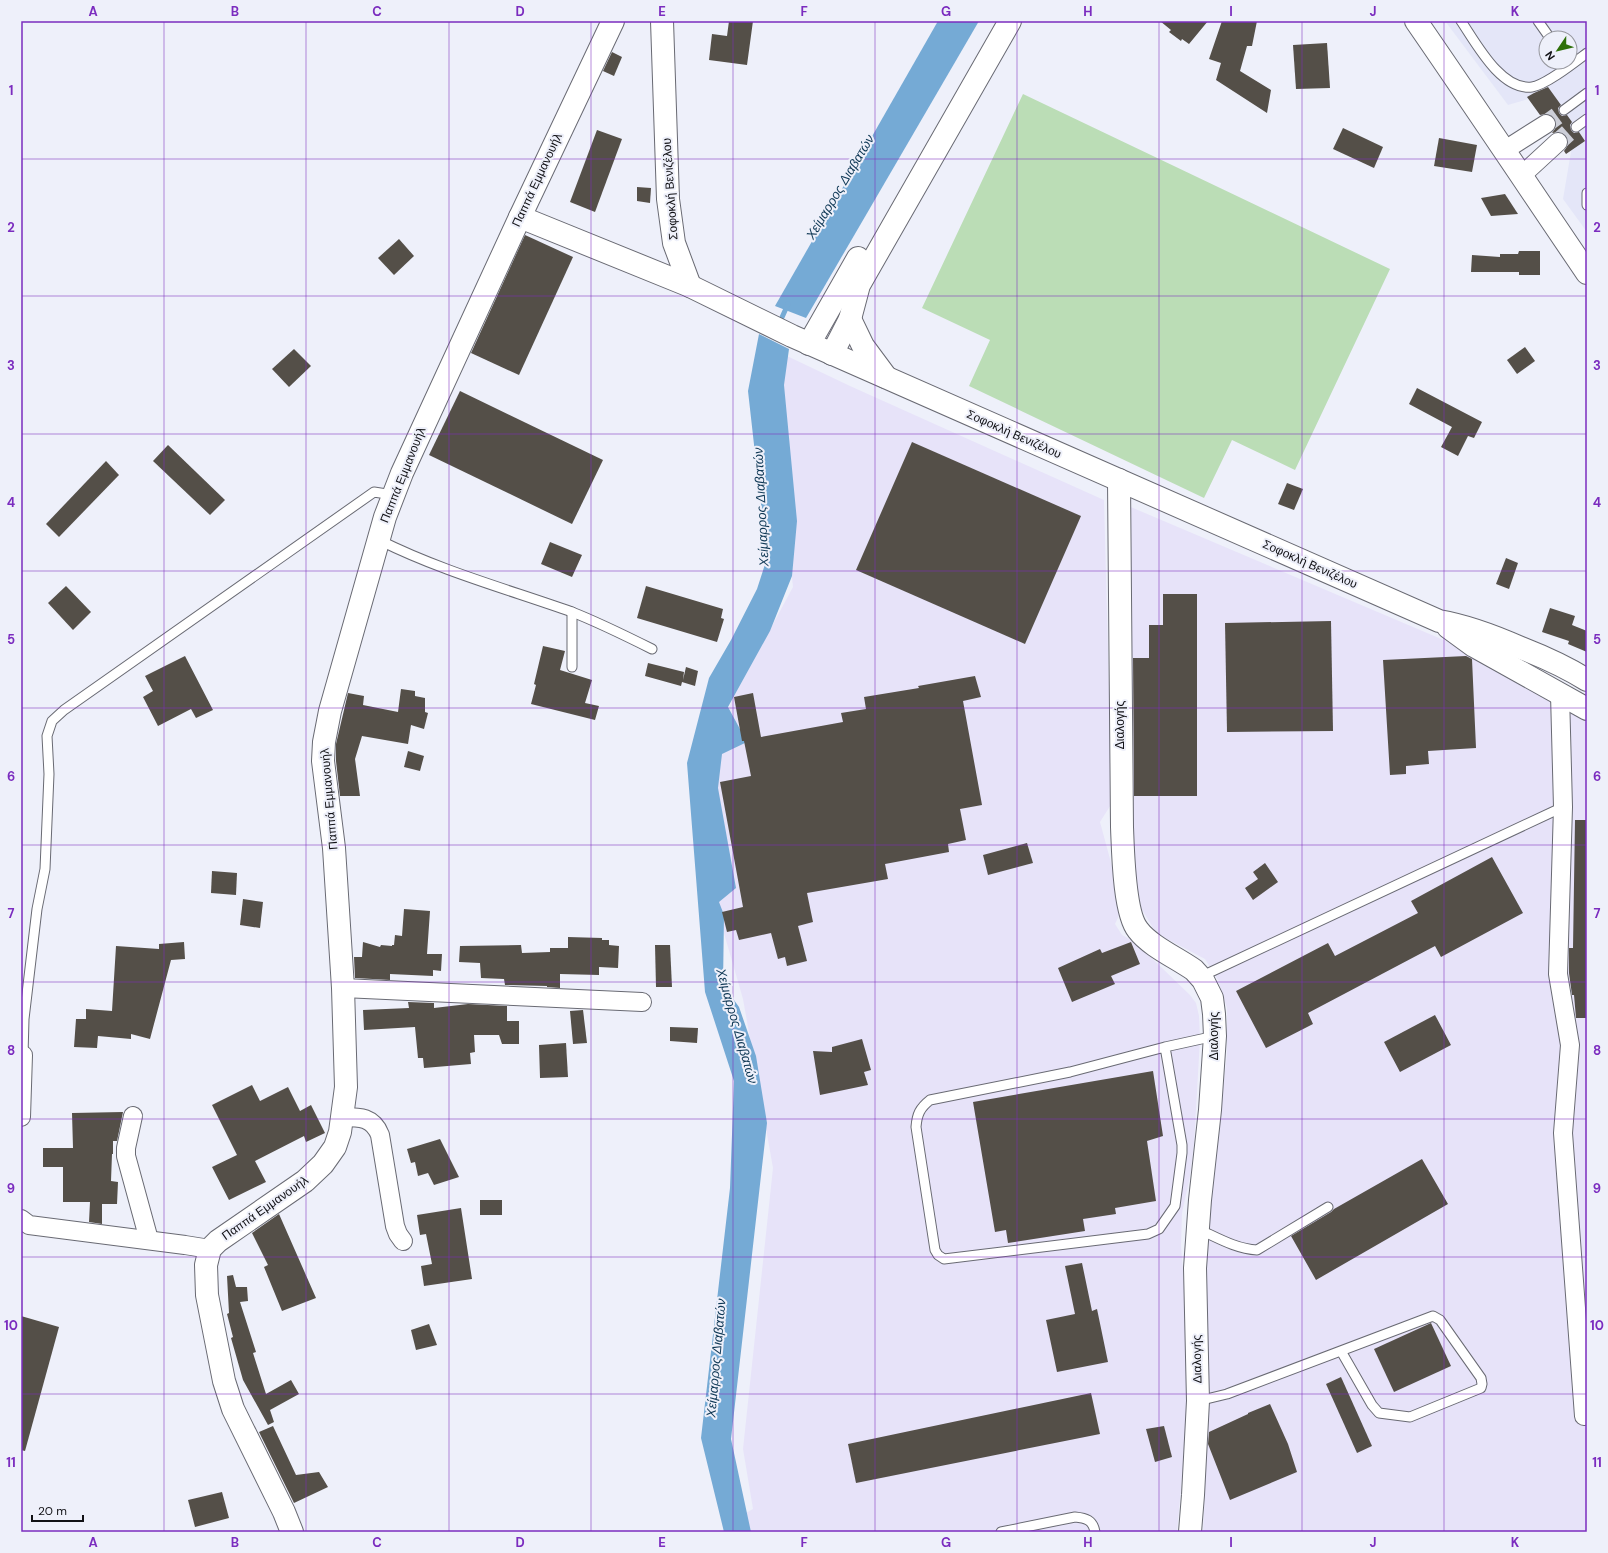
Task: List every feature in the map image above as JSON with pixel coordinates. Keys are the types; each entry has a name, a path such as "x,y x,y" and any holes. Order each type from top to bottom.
{"street":[{"name":"Παππά Εμμανουήλ","path":"292,1532 284,1512 234,1409 224,1381 207,1295 206,1265 210,1250 218,1240 305,1181 335,1147 340,1132 346,1087 343,988 334,848 323,761 324,742 336,685 393,495 424,423 613,21"},
{"name":"Σοφοκλή Βενιζέλου","path":"662,21 668,199 671,226 677,256 690,286 756,320 800,340 1439,621 1481,631 1565,666 1587,680"},
{"path":"800,340 994,21"},
{"path":"832,354 850,319 859,285 1010,21"},
{"path":"1416,21 1505,150 1587,273"},
{"path":"1505,150 1546,124"},
{"path":"1521,176 1558,142"},
{"path":"520,217 690,286"},
{"path":"850,319 863,346 887,378"},
{"name":"Διαλογής","path":"1119,480 1122,827 1123,859 1129,907 1133,923 1142,934 1194,970 1209,992 1214,1006 1215,1036 1210,1110 1198,1229 1196,1268 1198,1401 1194,1496 1190,1532"},
{"path":"1439,621 1474,646 1587,709"},
{"path":"1560,694 1563,807 1558,974 1570,1045 1563,1133 1584,1416"},
{"path":"343,988 642,1002"},
{"path":"21,1116 23,1056"},
{"path":"133,1116 126,1148 126,1156 148,1240"},
{"path":"343,1117 359,1117 373,1122 378,1128 395,1226 403,1241"},
{"path":"21,1219 29,1225 148,1240 210,1250"}],"lane":[{"path":"1461,21 1496,71 1512,84 1519,86 1533,86 1543,82 1560,70"},
{"path":"1538,21 1544,30"},
{"path":"1578,58 1587,53"},
{"path":"1564,110 1587,93"},
{"path":"1576,127 1587,119"},
{"path":"1587,193 1587,205"},
{"path":"23,1056 24,1019 37,910 45,869 49,774 47,736 52,722 64,710 374,492 393,495"},
{"path":"379,540 455,573 572,612 652,649"},
{"path":"572,612 572,667"},
{"path":"1200,977 1563,807"},
{"path":"1165,1047 1182,1153 1175,1206 1159,1229 1148,1234 944,1259 938,1255 935,1250 916,1127 917,1116 922,1106 930,1100 1070,1072 1165,1047 1215,1036"},
{"path":"1198,1229 1250,1250 1257,1250 1328,1206"},
{"path":"1198,1401 1227,1394 1432,1316 1440,1320 1481,1378 1482,1384 1481,1388 1410,1417 1379,1413 1372,1405 1341,1351"},
{"path":"1001,1532 1075,1517 1083,1517 1090,1520 1095,1532"}],"shaded area":[{"path":"1445,21 1587,21 1587,232 1563,199 1573,140 1542,95 1508,105"},
{"path":"787,356 850,386 1104,500 1112,803 1100,822 1123,907 1115,924 1122,935 1135,942 1190,995 1196,1003 1199,1016 1200,1039 1194,1144 1190,1176 1182,1213 1181,1246 1184,1284 1186,1369 1191,1428 1182,1477 1177,1532 745,1532 744,1514 753,1509 743,1449 773,1168 743,999 717,909 709,781 731,702 793,587 774,411"},
{"path":"1119,502 1587,701 1587,1532 1203,1532 1205,1492 1201,1434 1206,1220 1227,1055 1227,1008 1218,980 1205,959 1156,933 1141,908 1120,804"}],"green space":[{"path":"1023,94 1390,269 1295,470 1232,440 1204,498 969,386 990,340 922,308"}],"water":[{"path":"938,21 979,21 806,318 775,306"},
{"path":"759,334 789,349 784,385 797,521 792,576 770,631 728,707 747,742 722,754 718,788 736,888 719,902 724,915 723,985 739,1007 756,1056 767,1123 731,1439 751,1532 724,1532 701,1438 730,1188 734,1081 705,992 687,763 709,678 731,640 757,589 769,552 760,498 748,391"}],"building":[{"path":"729,21 753,21 747,65 709,60 712,34 727,36"},
{"path":"1160,21 1208,21 1189,44 1182,39 1181,41 1169,32 1171,30"},
{"path":"1222,21 1257,21 1252,46 1247,46 1240,71 1271,90 1267,113 1216,80 1221,63 1209,59"},
{"path":"1327,43 1330,88 1296,89 1293,45"},
{"path":"612,52 622,57 614,76 603,71"},
{"path":"1548,87 1561,105 1558,108 1559,113 1562,116 1567,115 1572,122 1570,125 1571,130 1574,133 1579,132 1585,141 1566,154 1564,151 1568,145 1568,140 1566,135 1561,132 1552,133 1556,124 1555,118 1546,114 1540,115 1527,97"},
{"path":"1343,128 1383,147 1374,168 1333,149"},
{"path":"597,130 622,139 595,212 570,202"},
{"path":"1439,138 1477,145 1472,172 1434,166"},
{"path":"637,187 651,188 650,203 637,201"},
{"path":"1505,194 1518,214 1491,216 1481,198"},
{"path":"525,235 573,257 519,375 471,353"},
{"path":"399,239 414,256 394,275 378,258"},
{"path":"1519,251 1540,251 1540,275 1519,275 1519,272 1471,272 1472,255 1500,257 1500,254 1518,254"},
{"path":"1525,347 1535,361 1517,374 1507,360"},
{"path":"294,349 311,366 289,387 272,369"},
{"path":"1417,388 1482,422 1474,438 1468,436 1458,456 1441,447 1452,427 1409,404"},
{"path":"460,391 603,460 572,524 429,455"},
{"path":"912,442 1081,516 1025,644 856,570"},
{"path":"168,445 225,500 210,515 153,461"},
{"path":"106,461 119,475 59,537 46,524"},
{"path":"1287,483 1303,489 1294,510 1278,504"},
{"path":"550,542 582,555 572,577 541,564"},
{"path":"1506,558 1518,563 1509,589 1496,584"},
{"path":"66,586 91,612 73,630 48,603"},
{"path":"646,586 723,609 721,618 724,619 717,642 637,618"},
{"path":"1163,594 1197,594 1197,796 1134,796 1133,658 1149,658 1149,625 1163,625"},
{"path":"1550,608 1575,616 1572,625 1587,631 1587,652 1568,644 1569,641 1542,632"},
{"path":"1331,621 1333,731 1227,732 1225,623"},
{"path":"543,646 565,651 560,670 592,680 585,703 599,706 595,720 531,704"},
{"path":"185,656 213,710 196,718 191,709 158,726 143,697 153,691 145,676"},
{"path":"1466,656 1472,659 1476,748 1428,751 1429,764 1406,766 1406,774 1390,775 1383,660"},
{"path":"648,663 684,672 683,680 686,667 698,671 695,686 682,682 681,686 645,676"},
{"path":"975,676 981,697 963,701 982,805 960,809 966,840 948,844 949,852 885,864 888,879 807,893 813,922 798,926 807,961 787,966 785,957 778,959 771,933 739,940 736,930 727,932 722,912 743,907 720,782 751,776 744,741 742,741 734,697 753,693 761,737 843,722 841,713 866,709 864,697 919,688 918,686"},
{"path":"401,689 415,691 415,696 425,698 425,712 428,713 424,729 411,725 408,744 362,736 355,759 360,796 340,796 336,761 336,744 348,693 364,696 363,705 398,712"},
{"path":"408,751 424,756 420,771 404,767"},
{"path":"1575,820 1587,820 1587,1018 1576,1018 1574,995 1572,995 1569,973 1569,948 1573,948"},
{"path":"1027,843 1033,863 988,875 983,855"},
{"path":"1492,857 1523,913 1441,957 1435,946 1308,1013 1313,1024 1266,1048 1236,991 1328,943 1335,956 1418,913 1411,901"},
{"path":"1265,863 1278,882 1253,900 1245,888 1258,879 1253,872"},
{"path":"212,871 237,873 236,895 211,893"},
{"path":"243,899 263,902 260,928 240,925"},
{"path":"404,909 430,911 427,954 442,954 441,971 433,970 433,976 390,974 390,980 355,978 354,957 362,957 363,942 380,947 381,945 394,945 395,935 402,936"},
{"path":"568,937 602,938 602,940 609,940 609,945 619,946 618,968 599,967 599,975 560,974 560,988 547,986 505,985 504,979 481,978 480,963 459,962 460,946 521,945 522,953 550,952 550,948 568,948"},
{"path":"184,942 185,959 171,960 150,1039 131,1034 131,1039 98,1036 97,1048 74,1047 76,1019 86,1019 86,1009 112,1011 116,946 159,949 159,944"},
{"path":"1131,942 1140,964 1111,976 1115,984 1072,1002 1058,968 1100,949 1102,953"},
{"path":"655,945 670,945 672,987 656,987"},
{"path":"408,1002 434,1003 434,1008 468,1004 507,1006 507,1021 519,1021 519,1044 502,1044 499,1035 474,1035 475,1052 470,1053 471,1064 424,1068 423,1058 418,1058 415,1027 364,1030 363,1010 409,1008"},
{"path":"583,1010 587,1043 573,1044 570,1011"},
{"path":"1435,1015 1451,1045 1400,1072 1384,1042"},
{"path":"670,1027 698,1028 697,1043 670,1041"},
{"path":"862,1039 871,1070 864,1072 868,1085 820,1095 813,1051 832,1052 832,1047"},
{"path":"566,1043 568,1077 540,1078 539,1045"},
{"path":"1153,1071 1163,1136 1147,1141 1156,1201 1115,1208 1116,1214 1083,1219 1085,1231 1008,1243 1006,1230 995,1232 973,1102"},
{"path":"252,1085 260,1101 288,1087 300,1111 311,1105 325,1133 306,1142 304,1136 255,1161 266,1182 229,1200 212,1167 237,1155 212,1105"},
{"path":"123,1112 117,1141 113,1141 112,1154 111,1181 118,1182 117,1204 102,1204 102,1224 89,1222 90,1202 63,1202 63,1167 43,1167 43,1148 73,1148 72,1113"},
{"path":"440,1139 459,1177 434,1185 428,1173 418,1176 415,1162 411,1163 407,1149"},
{"path":"1422,1159 1448,1204 1316,1280 1291,1236 1334,1209"},
{"path":"480,1200 502,1200 502,1215 480,1215"},
{"path":"461,1208 472,1279 424,1286 421,1266 432,1264 426,1234 420,1235 417,1215"},
{"path":"279,1214 316,1298 282,1311 264,1267 268,1265 252,1233"},
{"path":"1082,1263 1092,1311 1097,1309 1108,1362 1057,1372 1046,1320 1075,1314 1065,1266"},
{"path":"233,1275 236,1287 247,1287 248,1301 240,1302 256,1352 253,1353 266,1394 291,1380 299,1394 270,1410 274,1422 268,1425 243,1380 231,1338 233,1337 227,1314 229,1313 227,1276"},
{"path":"21,1316 59,1327 25,1451 21,1450"},
{"path":"1431,1323 1451,1366 1394,1392 1374,1349"},
{"path":"429,1324 437,1345 416,1350 411,1330"},
{"path":"1341,1377 1372,1446 1357,1453 1326,1384"},
{"path":"1091,1393 1100,1434 856,1483 848,1444"},
{"path":"1270,1404 1288,1444 1297,1472 1230,1500 1208,1444 1209,1432"},
{"path":"273,1426 296,1475 319,1472 328,1487 294,1503 259,1432"},
{"path":"1164,1426 1172,1457 1155,1462 1146,1429"},
{"path":"222,1492 229,1518 195,1527 188,1500"}],"waterway":[{"name":"Χείμαρρος Διαβατών","path":"779,324 788,304"}],"tunnel":[{"path":"1546,124 1557,116"},
{"path":"1558,142 1568,133"}]}
